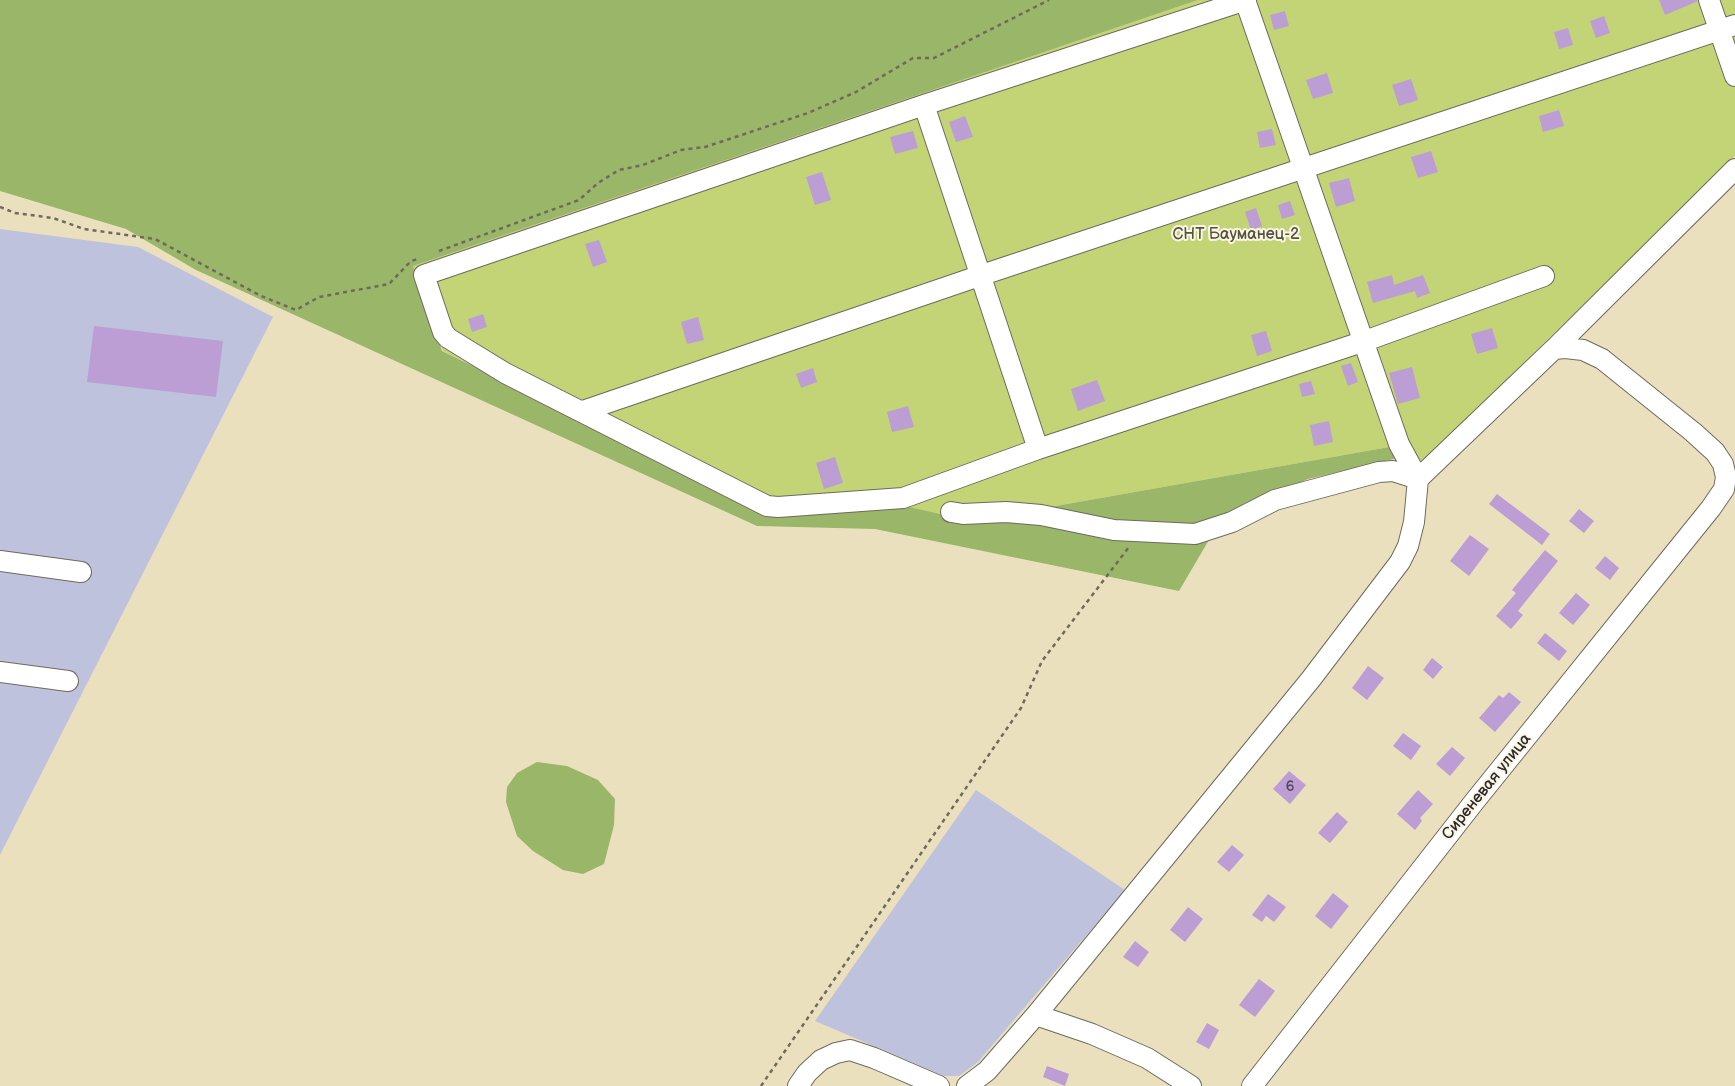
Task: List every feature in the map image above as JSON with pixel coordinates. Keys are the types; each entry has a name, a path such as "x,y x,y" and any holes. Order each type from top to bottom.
{"street":[{"path":"967,1086 987,1071 1036,1015 1311,679 1400,562 1408,546 1412,530 1418,479 1400,444 1365,341 1246,0 924,104 424,275 443,332 448,338 505,374 583,411 767,506 903,498 1038,449 1365,341 1544,276"},
{"path":"1709,0 1727,28 1735,76"},
{"path":"583,411 1304,167 1727,28"},
{"path":"924,104 979,276 1038,449"},
{"path":"1418,479 1554,350 1735,168"},
{"name":"Сиреневая улица","path":"1252,1086 1474,802 1711,508 1724,489 1726,477 1723,464 1715,452 1694,432 1602,359 1584,350 1554,350"},
{"path":"951,512 963,514 1006,512 1032,514 1114,530 1195,534 1232,522 1276,500 1379,472 1400,472 1418,479"},
{"path":"0,561 82,572"},
{"path":"0,672 68,681"},
{"path":"1036,1015 1092,1034 1138,1054 1191,1086"},
{"path":"798,1086 807,1073 821,1060 836,1053 850,1050 874,1058 939,1086"}],"path":[{"path":"437,251 579,200 598,183 619,170 643,165 681,150 705,147 808,113 856,92 913,58 934,58 1049,0"},
{"path":"0,208 15,213 53,218 84,229 156,239 260,296 296,310 319,297 389,284 411,261 420,258"},
{"path":"761,1086 1020,708 1042,661 1140,532"}],"shaded area":[{"path":"0,229 138,247 273,317 0,855"},
{"path":"976,790 1125,890 978,1062 959,1076 944,1076 815,1021"}],"green space":[{"path":"0,0 1198,0 413,266 442,351 769,510 900,505 971,521 1395,446 1398,458 1308,479 1223,516 1179,591 875,529 757,526 196,270 126,229 0,191"},
{"name":"СНТ Бауманец-2","path":"1198,0 1735,0 1735,156 1423,461 1395,446 971,521 769,510 443,351 413,266"},
{"path":"537,762 567,766 598,780 615,799 614,825 604,864 583,874 563,870 533,851 517,836 506,802 507,787 517,773"}],"building":[{"path":"1659,0 1697,0 1698,1 1665,15"},
{"path":"1285,11 1289,26 1274,30 1270,15"},
{"path":"1604,16 1610,33 1596,38 1590,21"},
{"path":"1568,28 1573,45 1559,49 1554,32"},
{"path":"1327,73 1333,93 1313,99 1306,80"},
{"path":"1411,79 1418,100 1399,106 1392,85"},
{"path":"1559,110 1564,126 1543,132 1539,116"},
{"path":"965,116 973,137 956,142 949,122"},
{"path":"1272,129 1276,145 1260,148 1257,132"},
{"path":"913,131 918,148 895,154 890,137"},
{"path":"1431,151 1438,172 1418,178 1411,157"},
{"path":"822,172 831,200 815,205 806,177"},
{"path":"1349,178 1355,201 1336,207 1329,183"},
{"path":"1290,201 1295,215 1282,219 1278,205"},
{"path":"1256,208 1262,226 1251,230 1245,212"},
{"path":"599,240 607,262 593,267 585,244"},
{"path":"1392,275 1394,285 1423,275 1430,293 1417,298 1415,291 1373,303 1367,282"},
{"path":"483,314 487,327 472,332 468,319"},
{"path":"698,317 704,340 687,344 681,322"},
{"path":"94,326 223,341 216,397 87,382"},
{"path":"1492,328 1498,348 1477,354 1471,334"},
{"path":"1266,331 1272,351 1257,356 1251,335"},
{"path":"1351,363 1358,382 1348,386 1341,366"},
{"path":"1412,367 1420,398 1398,404 1389,373"},
{"path":"813,368 817,382 801,388 796,374"},
{"path":"1097,380 1105,401 1078,411 1071,389"},
{"path":"1311,381 1315,394 1302,397 1299,384"},
{"path":"908,406 914,427 892,432 887,412"},
{"path":"1329,421 1333,442 1314,446 1310,425"},
{"path":"835,457 843,483 824,489 816,463"},
{"path":"1497,494 1550,534 1542,545 1489,504"},
{"path":"1579,509 1594,521 1584,533 1569,521"},
{"path":"1470,535 1489,549 1469,576 1450,561"},
{"path":"1545,550 1558,561 1518,611 1523,615 1511,629 1496,616 1516,593 1512,590"},
{"path":"1605,556 1619,568 1610,580 1595,568"},
{"path":"1576,593 1590,605 1573,625 1559,613"},
{"path":"1545,633 1567,651 1559,661 1537,643"},
{"path":"1432,658 1443,667 1433,679 1423,670"},
{"path":"1368,666 1384,678 1367,700 1352,688"},
{"path":"1509,692 1521,702 1495,732 1479,718 1499,695 1503,698"},
{"path":"1403,733 1421,746 1411,760 1393,746"},
{"path":"1452,747 1465,758 1450,776 1436,764"},
{"path":"1289,771 1306,785 1290,804 1273,789"},
{"path":"1418,790 1433,804 1420,818 1422,821 1415,830 1397,814"},
{"path":"1337,812 1348,822 1330,843 1318,833"},
{"path":"1232,845 1244,855 1229,872 1217,862"},
{"path":"1333,893 1349,906 1331,929 1315,916"},
{"path":"1268,894 1286,907 1274,922 1266,916 1262,922 1252,915"},
{"path":"1188,907 1203,919 1185,942 1170,930"},
{"path":"1135,941 1149,952 1138,967 1123,957"},
{"path":"1259,979 1275,991 1255,1017 1239,1005"},
{"path":"1207,1023 1219,1030 1209,1049 1196,1042"},
{"path":"1047,1066 1069,1074 1065,1086 1043,1077"}]}
